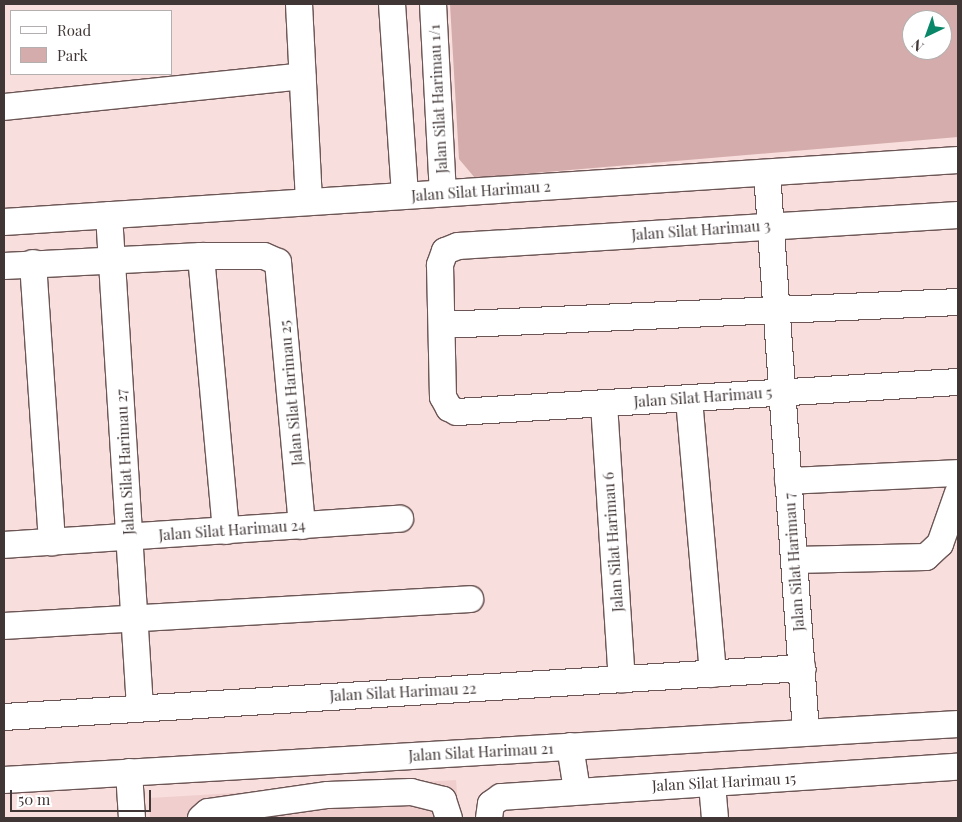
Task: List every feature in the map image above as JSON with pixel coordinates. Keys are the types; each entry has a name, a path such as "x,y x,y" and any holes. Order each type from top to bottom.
{"street":[{"path":"298,4 309,202"},
{"path":"392,4 406,196"},
{"name":"Jalan Silat Harimau 1/1","path":"433,4 443,193"},
{"path":"4,107 302,76"},
{"name":"Jalan Silat Harimau 2","path":"4,222 958,160"},
{"name":"Jalan Silat Harimau 7","path":"766,172 806,732"},
{"name":"Jalan Silat Harimau 27","path":"108,215 140,708"},
{"name":"Jalan Silat Harimau 3","path":"442,325 440,265 445,251 458,246 958,215"},
{"path":"4,266 112,258 201,256 226,531"},
{"name":"Jalan Silat Harimau 25","path":"201,256 264,256 278,262 302,526"},
{"path":"33,263 52,542"},
{"path":"442,325 776,308 958,302"},
{"name":"Jalan Silat Harimau 5","path":"442,325 443,397 449,408 457,412 958,382"},
{"path":"689,399 713,674"},
{"name":"Jalan Silat Harimau 6","path":"604,404 622,679"},
{"path":"788,481 958,473"},
{"path":"794,560 926,557 934,553 958,493"},
{"name":"Jalan Silat Harimau 24","path":"4,545 400,519"},
{"path":"4,626 134,616 470,599"},
{"name":"Jalan Silat Harimau 22","path":"4,717 802,668"},
{"name":"Jalan Silat Harimau 21","path":"4,780 958,724"},
{"path":"570,746 577,790"},
{"name":"Jalan Silat Harimau 15","path":"490,811 501,797 577,790 712,784 958,767"},
{"path":"129,772 132,818"},
{"path":"712,784 715,818"},
{"path":"202,818 208,812 328,795 411,792 443,800 449,818"}],"shaded area":[{"path":"456,780 459,818 150,818 149,798"}],"green space":[{"path":"450,4 958,4 958,137 475,178 459,159"}]}
